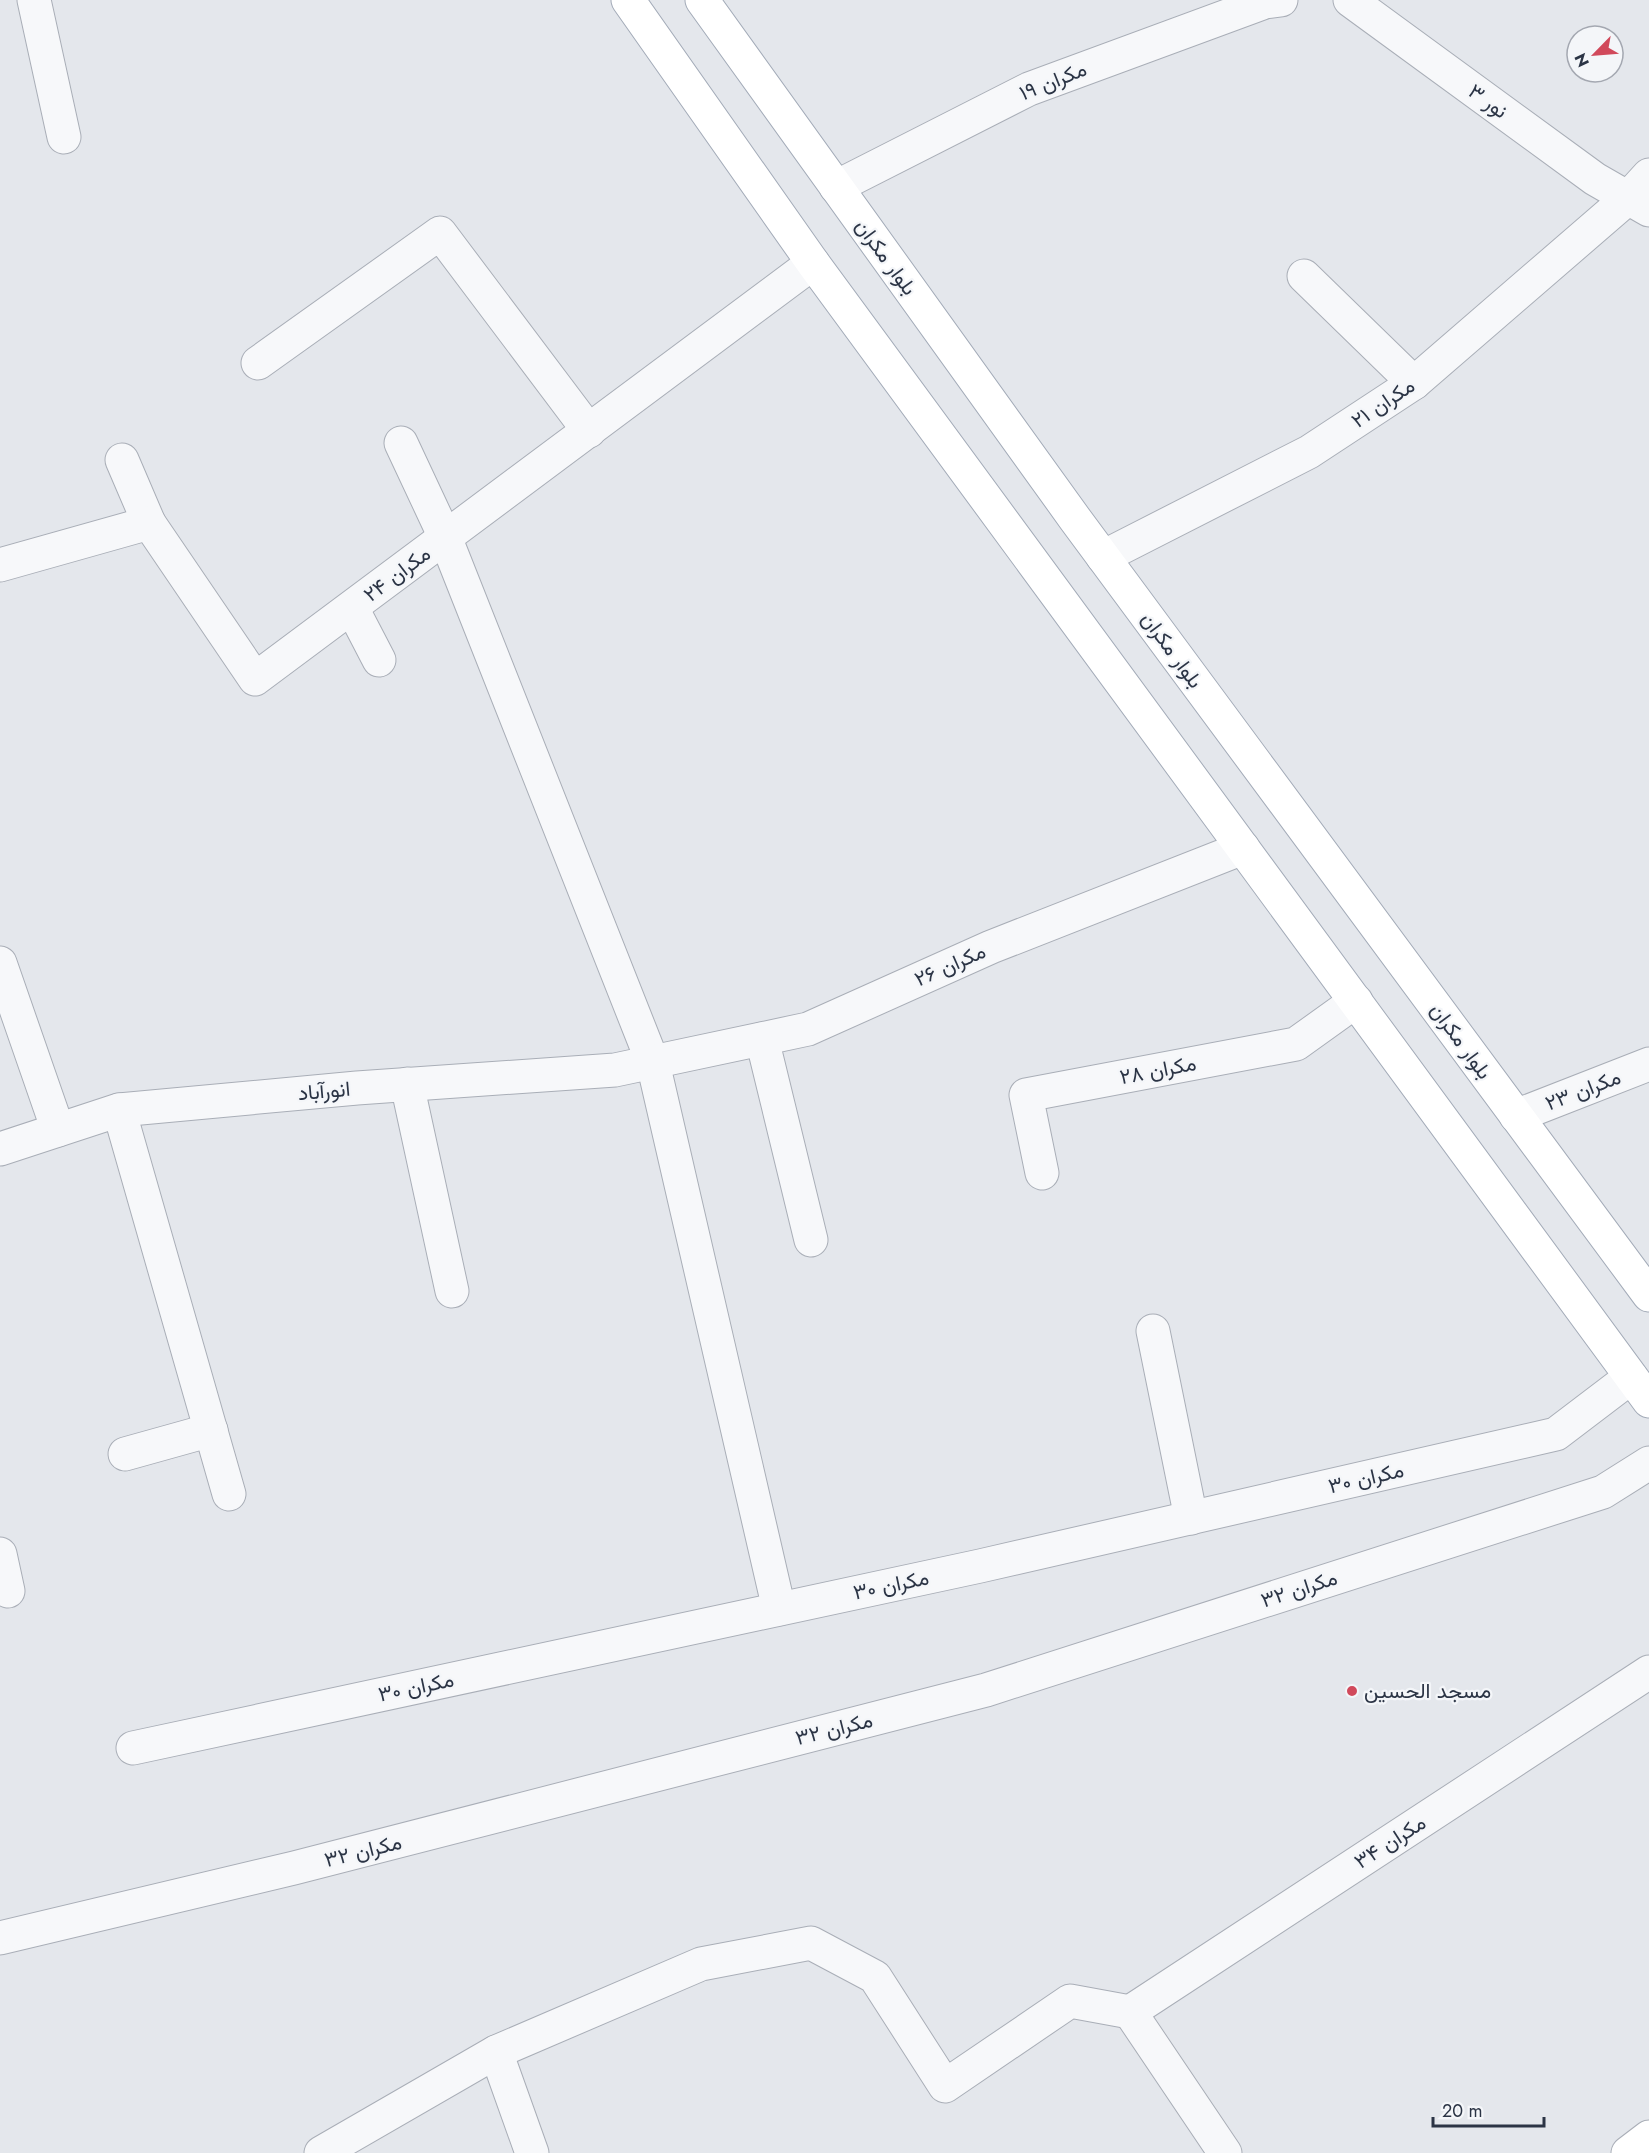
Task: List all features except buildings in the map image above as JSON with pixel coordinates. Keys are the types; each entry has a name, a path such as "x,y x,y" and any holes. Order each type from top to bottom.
{"main road":[{"path":"628,0 813,263 1640,1389"},
{"name":"بلوار مکران","path":"702,0 1103,557 1649,1295"},
{"path":"1628,2153 1649,2137"}],"street":[{"path":"34,0 64,137"},
{"name":"مکران ۱۹","path":"836,187 1029,89 1265,2 1281,0"},
{"name":"نور ۳","path":"1350,0 1595,179 1642,194"},
{"name":"مکران ۲۱","path":"1103,557 1309,452 1414,382 1642,194"},
{"path":"258,363 440,233 589,430"},
{"name":"مکران ۲۴","path":"149,523 255,679 813,263"},
{"path":"1304,276 1414,382"},
{"path":"401,443 445,537 653,1062 779,1609"},
{"path":"0,565 149,523 122,460"},
{"path":"352,608 379,660"},
{"name":"مکران ۲۶","path":"653,1062 808,1029 991,947 1243,848"},
{"path":"0,963 58,1130"},
{"name":"مکران ۲۸","path":"1042,1173 1026,1095 1296,1044 1356,1001"},
{"path":"762,1039 811,1240"},
{"name":"انورآباد","path":"0,1149 119,1110 407,1084 615,1070 653,1062"},
{"name":"مکران ۲۳","path":"1516,1116 1649,1064"},
{"path":"407,1084 452,1291"},
{"path":"119,1110 229,1494"},
{"path":"1153,1331 1191,1518"},
{"name":"مکران ۳۰","path":"133,1748 779,1609 1556,1434 1640,1389"},
{"path":"125,1454 211,1430"},
{"name":"مکران ۳۲","path":"0,1938 306,1866 986,1690 1603,1492 1649,1463"},
{"path":"0,1554 8,1591"},
{"name":"مکران ۳۴","path":"1131,2012 1649,1672"},
{"path":"321,2153 496,2052 701,1964 811,1943 875,1977 945,2086 1070,2001 1131,2012 1225,2153"},
{"path":"496,2052 532,2153"}],"place":[{"name":"مسجد الحسین","path":"1352,1691"}]}
